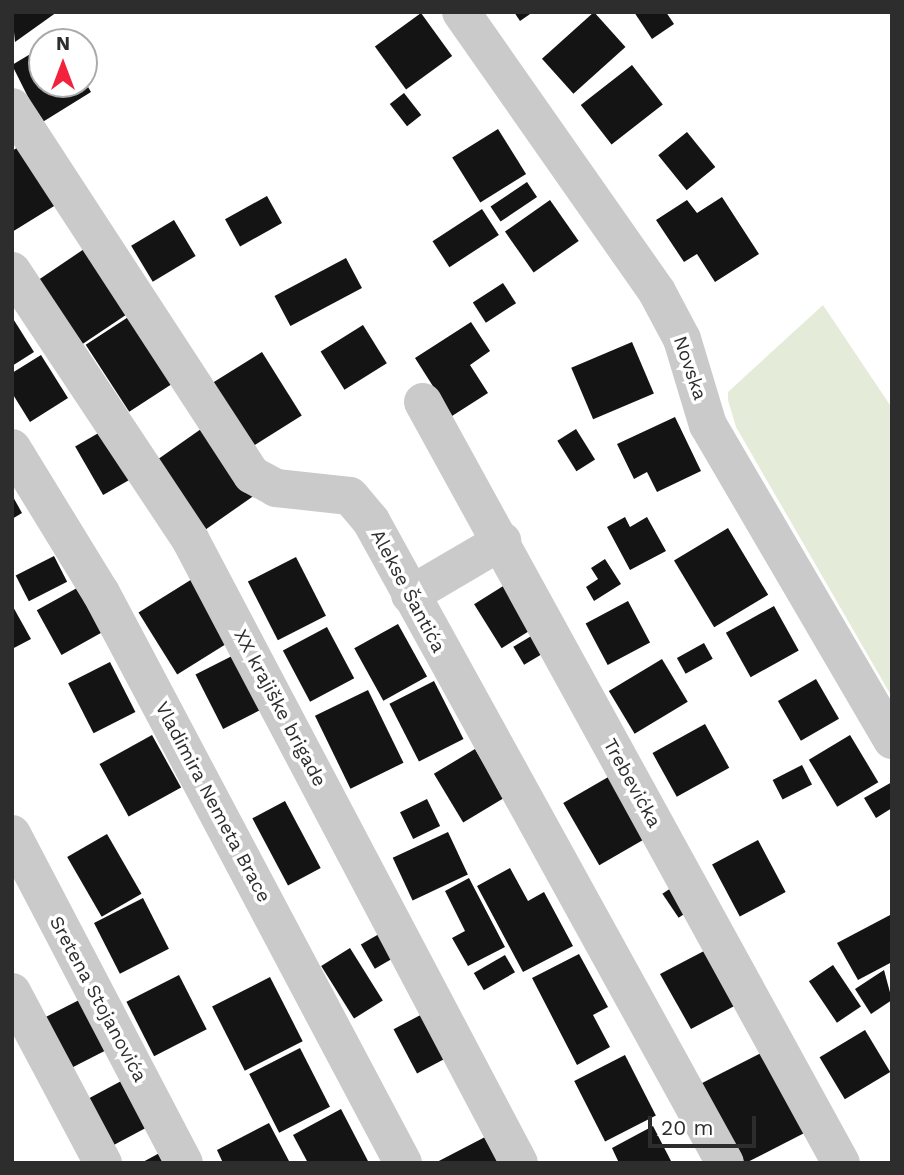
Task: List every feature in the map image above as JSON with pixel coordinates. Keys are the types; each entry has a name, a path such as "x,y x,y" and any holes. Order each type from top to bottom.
{"street":[{"name":"Novska","path":"461,12 657,292 682,338 708,425 892,740"},
{"name":"Alekse Šantića","path":"12,107 252,475 276,488 350,496 371,521 725,1163"},
{"name":"XX krajiške brigade","path":"12,271 190,539 519,1163"},
{"name":"Trebevićka","path":"423,402 502,541 841,1163"},
{"name":"Vladimira Nemeta Brace","path":"12,448 101,593 403,1163"},
{"path":"410,594 502,541"},
{"name":"Sretena Stojanovića","path":"12,834 184,1163"},
{"path":"12,992 103,1163"}],"green space":[{"path":"823,305 892,408 892,697 736,427 728,400 728,392"}],"building":[{"path":"12,12 57,12 35,28 28,28 28,33 15,42"},
{"path":"514,12 533,12 520,21"},
{"path":"594,12 625,47 573,94 542,59"},
{"path":"634,12 666,12 674,24 652,39"},
{"path":"421,13 452,56 406,89 375,47"},
{"path":"28,55 28,97 12,65"},
{"path":"632,65 663,104 612,144 581,105"},
{"path":"404,93 421,115 407,126 390,104"},
{"path":"28,98 81,98 41,123"},
{"path":"498,129 526,174 480,203 452,158"},
{"path":"687,132 715,167 687,190 658,155"},
{"path":"23,144 59,203 12,232 12,151"},
{"path":"527,182 537,197 501,222 491,207"},
{"path":"267,196 282,223 240,246 225,219"},
{"path":"722,197 759,254 715,282 697,254 684,262 656,220 687,200 697,213"},
{"path":"550,200 579,241 534,273 505,232"},
{"path":"482,209 499,235 449,267 433,241"},
{"path":"174,220 196,256 153,282 131,246"},
{"path":"90,245 134,310 82,344 39,280"},
{"path":"346,258 362,288 290,326 274,296"},
{"path":"503,283 516,303 486,323 473,303"},
{"path":"136,312 180,379 129,412 86,345"},
{"path":"12,317 34,352 12,366"},
{"path":"471,322 490,351 470,365 488,393 452,416 415,358"},
{"path":"363,325 387,363 344,390 321,351"},
{"path":"632,342 654,394 593,419 571,368"},
{"path":"262,352 302,416 250,448 210,384"},
{"path":"41,355 68,398 30,422 12,393 12,373"},
{"path":"675,417 701,471 657,492 647,472 634,479 617,444"},
{"path":"211,422 260,492 202,532 154,462"},
{"path":"576,429 595,460 576,471 557,441"},
{"path":"102,431 130,479 103,495 75,446"},
{"path":"12,495 22,513 12,519"},
{"path":"625,517 630,527 647,517 666,551 630,570 607,527"},
{"path":"728,528 768,595 714,627 674,560"},
{"path":"54,556 67,582 29,601 16,576"},
{"path":"296,557 326,616 278,640 248,582"},
{"path":"605,559 621,584 594,601 586,587 598,579 591,568"},
{"path":"197,576 236,638 177,674 138,613"},
{"path":"508,583 536,627 502,648 474,604"},
{"path":"77,588 102,633 61,655 37,610"},
{"path":"628,601 650,642 608,665 586,624"},
{"path":"12,605 31,639 12,649"},
{"path":"774,606 799,651 751,677 726,633"},
{"path":"398,624 427,676 383,701 354,648"},
{"path":"327,627 354,678 310,702 283,650"},
{"path":"533,635 544,653 524,665 513,647"},
{"path":"704,643 713,659 686,674 677,658"},
{"path":"232,656 260,710 223,729 195,675"},
{"path":"662,659 688,702 635,734 609,691"},
{"path":"110,662 135,712 94,733 68,683"},
{"path":"816,679 839,719 801,741 778,701"},
{"path":"434,681 464,739 419,762 389,704"},
{"path":"368,690 404,763 350,789 315,716"},
{"path":"705,724 729,768 677,797 653,753"},
{"path":"152,735 181,787 129,817 100,764"},
{"path":"850,735 878,782 837,807 809,760"},
{"path":"475,749 504,798 463,823 434,774"},
{"path":"802,765 812,785 783,800 773,780"},
{"path":"610,776 646,838 599,865 563,803"},
{"path":"892,782 892,808 876,818 864,798"},
{"path":"427,799 440,826 413,839 400,812"},
{"path":"285,801 321,868 288,885 252,818"},
{"path":"448,832 468,875 413,900 393,858"},
{"path":"107,834 142,894 102,917 67,857"},
{"path":"758,840 786,892 740,917 712,864"},
{"path":"510,868 528,901 544,892 573,946 523,972 477,886"},
{"path":"469,878 505,947 468,966 452,938 465,931 445,891"},
{"path":"674,886 690,910 679,918 662,894"},
{"path":"143,898 169,949 120,974 94,923"},
{"path":"892,914 892,962 858,980 837,943"},
{"path":"379,934 393,958 375,969 361,944"},
{"path":"350,948 383,1001 354,1019 321,966"},
{"path":"704,951 740,1003 691,1029 660,974"},
{"path":"579,954 608,1007 593,1015 610,1047 577,1065 532,978"},
{"path":"505,955 515,972 484,990 474,973"},
{"path":"833,965 861,1006 837,1023 809,981"},
{"path":"884,970 892,1000 871,1014 855,989"},
{"path":"179,975 207,1029 154,1056 126,1002"},
{"path":"270,977 303,1041 245,1071 212,1007"},
{"path":"85,997 111,1048 61,1073 35,1022"},
{"path":"428,1011 451,1055 417,1073 394,1029"},
{"path":"865,1030 890,1072 845,1099 820,1057"},
{"path":"300,1048 330,1107 279,1133 249,1074"},
{"path":"765,1051 806,1132 746,1163 737,1163 697,1086"},
{"path":"625,1055 656,1116 605,1141 574,1081"},
{"path":"125,1079 150,1126 103,1151 78,1104"},
{"path":"341,1109 369,1163 308,1163 293,1135"},
{"path":"269,1123 290,1163 223,1163 217,1150"},
{"path":"653,1126 671,1161 619,1163 612,1148"},
{"path":"487,1136 501,1163 435,1163"},
{"path":"167,1149 175,1163 141,1163"}]}
